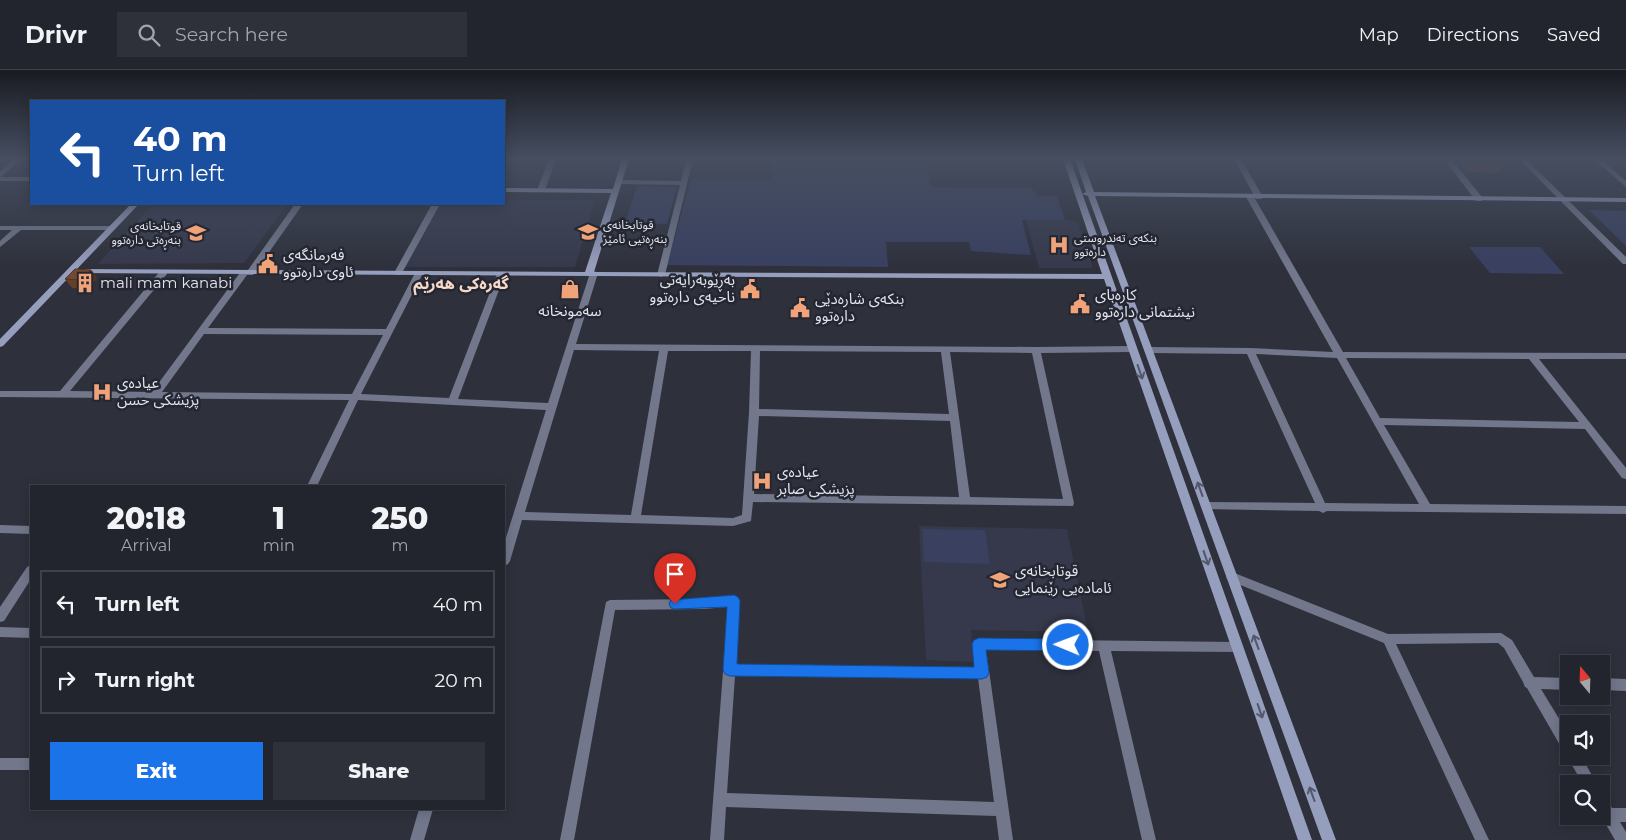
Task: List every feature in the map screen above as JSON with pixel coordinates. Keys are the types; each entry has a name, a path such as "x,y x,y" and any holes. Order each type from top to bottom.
{"street":[{"path":"505,554 508,533 518,516 571,347 615,195"},
{"path":"661,275 681,195"},
{"path":"1077,195 1305,840"},
{"path":"1091,195 1329,840"},
{"path":"1142,195 1626,200"},
{"path":"1558,195 1626,262"},
{"path":"1254,197 1426,507"},
{"path":"2,340 134,205"},
{"path":"154,396 298,205"},
{"path":"398,273 435,205"},
{"path":"0,228 112,228"},
{"path":"0,245 19,228"},
{"path":"70,272 591,273 1106,277 1115,282 1122,277"},
{"path":"62,395 164,272"},
{"path":"312,485 355,397 419,273"},
{"path":"452,403 501,274"},
{"path":"202,330 389,332"},
{"path":"571,347 1132,349"},
{"path":"635,520 664,347"},
{"path":"518,516 733,522 746,518 754,412 756,348"},
{"path":"944,349 965,501"},
{"path":"748,498 1069,503 1036,350"},
{"path":"1150,350 1250,351 1341,355 1626,356"},
{"path":"1250,351 1323,509"},
{"path":"1532,356 1626,475"},
{"path":"0,394 355,397 552,407"},
{"path":"754,412 953,418"},
{"path":"1378,421 1587,426"},
{"path":"1206,506 1323,509 1426,507 1626,510"},
{"path":"0,529 30,530"},
{"path":"0,617 30,572"},
{"path":"1232,577 1388,639 1500,638 1508,644 1560,733"},
{"path":"567,840 610,606 704,604 734,601 717,840"},
{"path":"0,632 30,633"},
{"path":"1388,639 1482,840"},
{"path":"1006,840 979,644 1237,647"},
{"path":"1104,645 1149,840"},
{"path":"730,670 982,673"},
{"path":"1529,683 1560,684"},
{"path":"1610,684 1626,685"},
{"path":"0,764 30,764"},
{"path":"721,800 1001,809"},
{"path":"417,840 426,810"},
{"path":"1610,814 1626,814"},
{"path":"1610,816 1623,840"}],"shaded area":[{"path":"634,195 675,195 667,224 625,223"},
{"path":"687,195 1057,196 1065,220 1022,220 1031,255 971,251 969,242 886,242 888,267 667,265"},
{"path":"505,200 595,200 575,267 405,267 438,205 505,205"},
{"name":"قوتابخانەی بنەڕەتی دارەتوو","path":"152,205 286,205 244,263 98,264"},
{"path":"1589,210 1626,211 1626,246"},
{"name":"بنکەی تەندروستی دارەتوو","path":"1026,220 1070,220 1078,222 1093,268 1039,268"},
{"path":"1469,247 1540,247 1564,274 1490,273"},
{"name":"قوتابخانەی ئامادەیی رێنمایی","path":"919,526 1067,529 1088,632 971,630 973,662 926,660"},
{"path":"922,529 985,530 990,564 924,562"}],"building":[{"path":"75,269 91,270 81,280 65,279"}],"place":[{"name":"قوتابخانەی بنەڕەتیی ئامێز","path":"588,232"},
{"name":"قوتابخانەی بنەڕەتی دارەتوو","path":"196,233"},
{"name":"بنکەی تەندروستی دارەتوو","path":"1059,245"},
{"name":"فەرمانگەی ئاوی دارەتوو","path":"268,264"},
{"name":"mali mam kanabi","path":"85,283"},
{"name":"سەمونخانە","path":"570,289"},
{"name":"بەڕێوبەرایەتی ناحیەی دارەتوو","path":"750,289"},
{"name":"کارەبای نیشتمانی دارەتوو","path":"1080,304"},
{"name":"بنکەی شارەدێی دارەتوو","path":"800,308"},
{"name":"عیادەی پزیشکی حسن","path":"102,392"},
{"name":"عیادەی پزیشکی صابر","path":"762,481"},
{"name":"قوتابخانەی ئامادەیی رێنمایی","path":"1000,580"}],"district":[{"name":"گەرەکی هەرێم","path":"461,283"}],"route":[{"path":"675,604 734,601 730,670 982,673 979,644 1068,645"}]}
